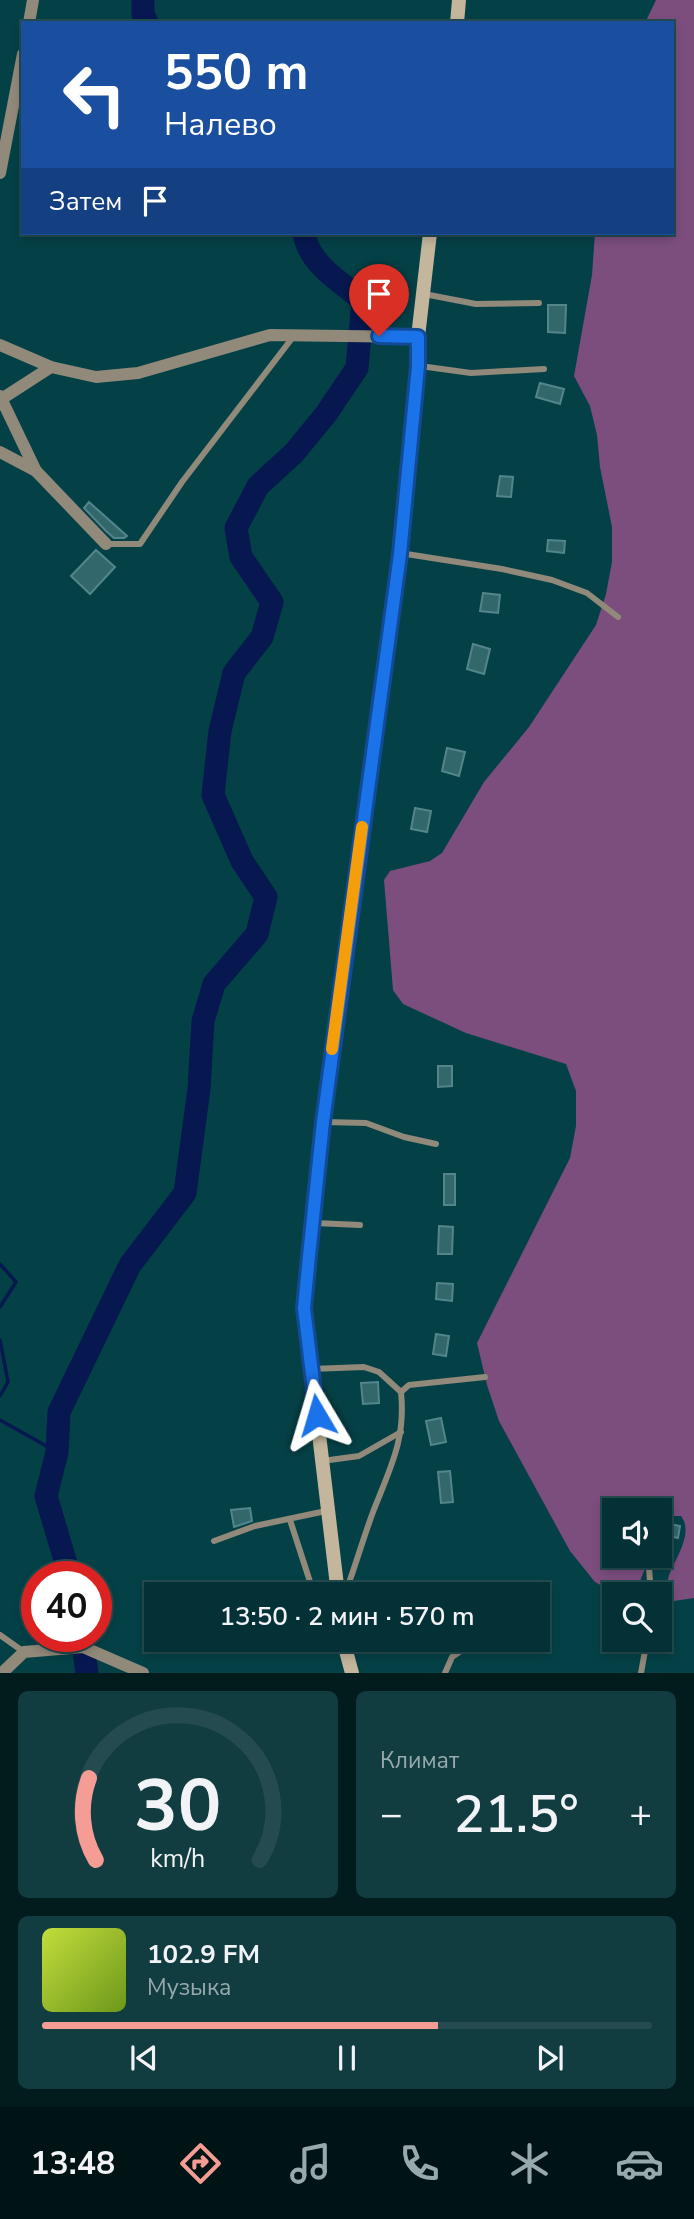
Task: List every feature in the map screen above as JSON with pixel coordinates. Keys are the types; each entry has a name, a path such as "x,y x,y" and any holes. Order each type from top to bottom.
{"street":[{"path":"29,21 33,0"},
{"path":"457,21 459,0"},
{"path":"0,173 21,64"},
{"path":"337,1582 304,1308 323,1122 400,554 422,294 430,235"},
{"path":"0,345 51,367 96,377 138,373 270,335 418,337"},
{"path":"51,367 0,398 36,471 106,544"},
{"path":"0,452 36,471"},
{"path":"2,1673 24,1653 83,1647 143,1673"},
{"path":"346,1652 352,1673"}],"lane":[{"path":"422,294 475,303 539,303"},
{"path":"106,544 140,544 181,482 295,335"},
{"path":"418,366 471,373 544,369"},
{"path":"400,554 502,569 552,580 587,593 618,617"},
{"path":"323,1122 366,1123 404,1137 436,1144"},
{"path":"313,1223 360,1225"},
{"path":"311,1369 364,1367 380,1372 401,1392 404,1417 399,1447 349,1582"},
{"path":"401,1392 409,1385 485,1377"},
{"path":"322,1461 359,1456 401,1432"},
{"path":"214,1541 233,1532 328,1511"},
{"path":"290,1520 310,1582"},
{"path":"0,1635 24,1653"},
{"path":"445,1673 452,1657 459,1652"},
{"path":"641,1673 645,1652"}],"shaded area":[{"path":"656,0 694,0 694,1598 674,1601 672,1582 667,1582 686,1530 681,1516 672,1516 672,1498 602,1498 602,1568 645,1568 639,1582 602,1582 602,1586 595,1582 570,1551 499,1421 477,1343 570,1158 576,1126 576,1091 566,1064 466,1033 403,1004 393,990 384,880 390,871 430,861 442,853 484,782 529,727 596,625 612,562 612,527 590,406 574,376 592,275 595,235 674,235 674,21 646,21"}],"building":[{"path":"548,305 566,305 565,333 548,332"},
{"path":"540,383 564,389 560,404 536,397"},
{"path":"500,476 513,477 511,497 497,496"},
{"path":"89,502 127,536 114,538 106,531 84,508"},
{"path":"548,540 565,541 564,553 547,551"},
{"path":"96,550 115,567 90,594 71,576"},
{"path":"483,593 500,595 498,613 480,611"},
{"path":"473,644 490,649 484,674 467,669"},
{"path":"447,748 465,752 459,776 442,771"},
{"path":"415,808 431,811 427,832 411,829"},
{"path":"438,1066 452,1066 452,1086 438,1087"},
{"path":"444,1174 455,1174 455,1205 444,1205"},
{"path":"439,1226 453,1227 452,1254 438,1254"},
{"path":"437,1283 453,1284 452,1301 436,1299"},
{"path":"436,1334 449,1336 446,1356 433,1354"},
{"path":"378,1382 379,1403 363,1404 361,1383"},
{"path":"441,1418 446,1442 431,1445 426,1421"},
{"path":"450,1471 453,1502 441,1503 438,1472"},
{"path":"250,1508 252,1521 234,1527 231,1510"},
{"path":"672,1524 680,1526 678,1538 672,1537"}],"waterway":[{"path":"143,0 146,21"},
{"path":"65,1561 46,1496 57,1452 59,1412 130,1265 185,1193 199,1089 203,1021 214,984 257,934 266,897 242,861 213,795 220,731 234,673 262,637 272,602 241,557 236,528 258,486 294,453 326,414 357,368 363,300 319,263 305,235"},
{"path":"0,1264 16,1282 0,1307"},
{"path":"0,1340 8,1382 0,1396"},
{"path":"0,1420 57,1452"},
{"path":"84,1652 87,1673"}],"slow traffic":[{"path":"332,1049 362,827"}],"route":[{"path":"317,1415 304,1308 308,1266 323,1122 400,554 418,366 418,337 379,336"}]}
